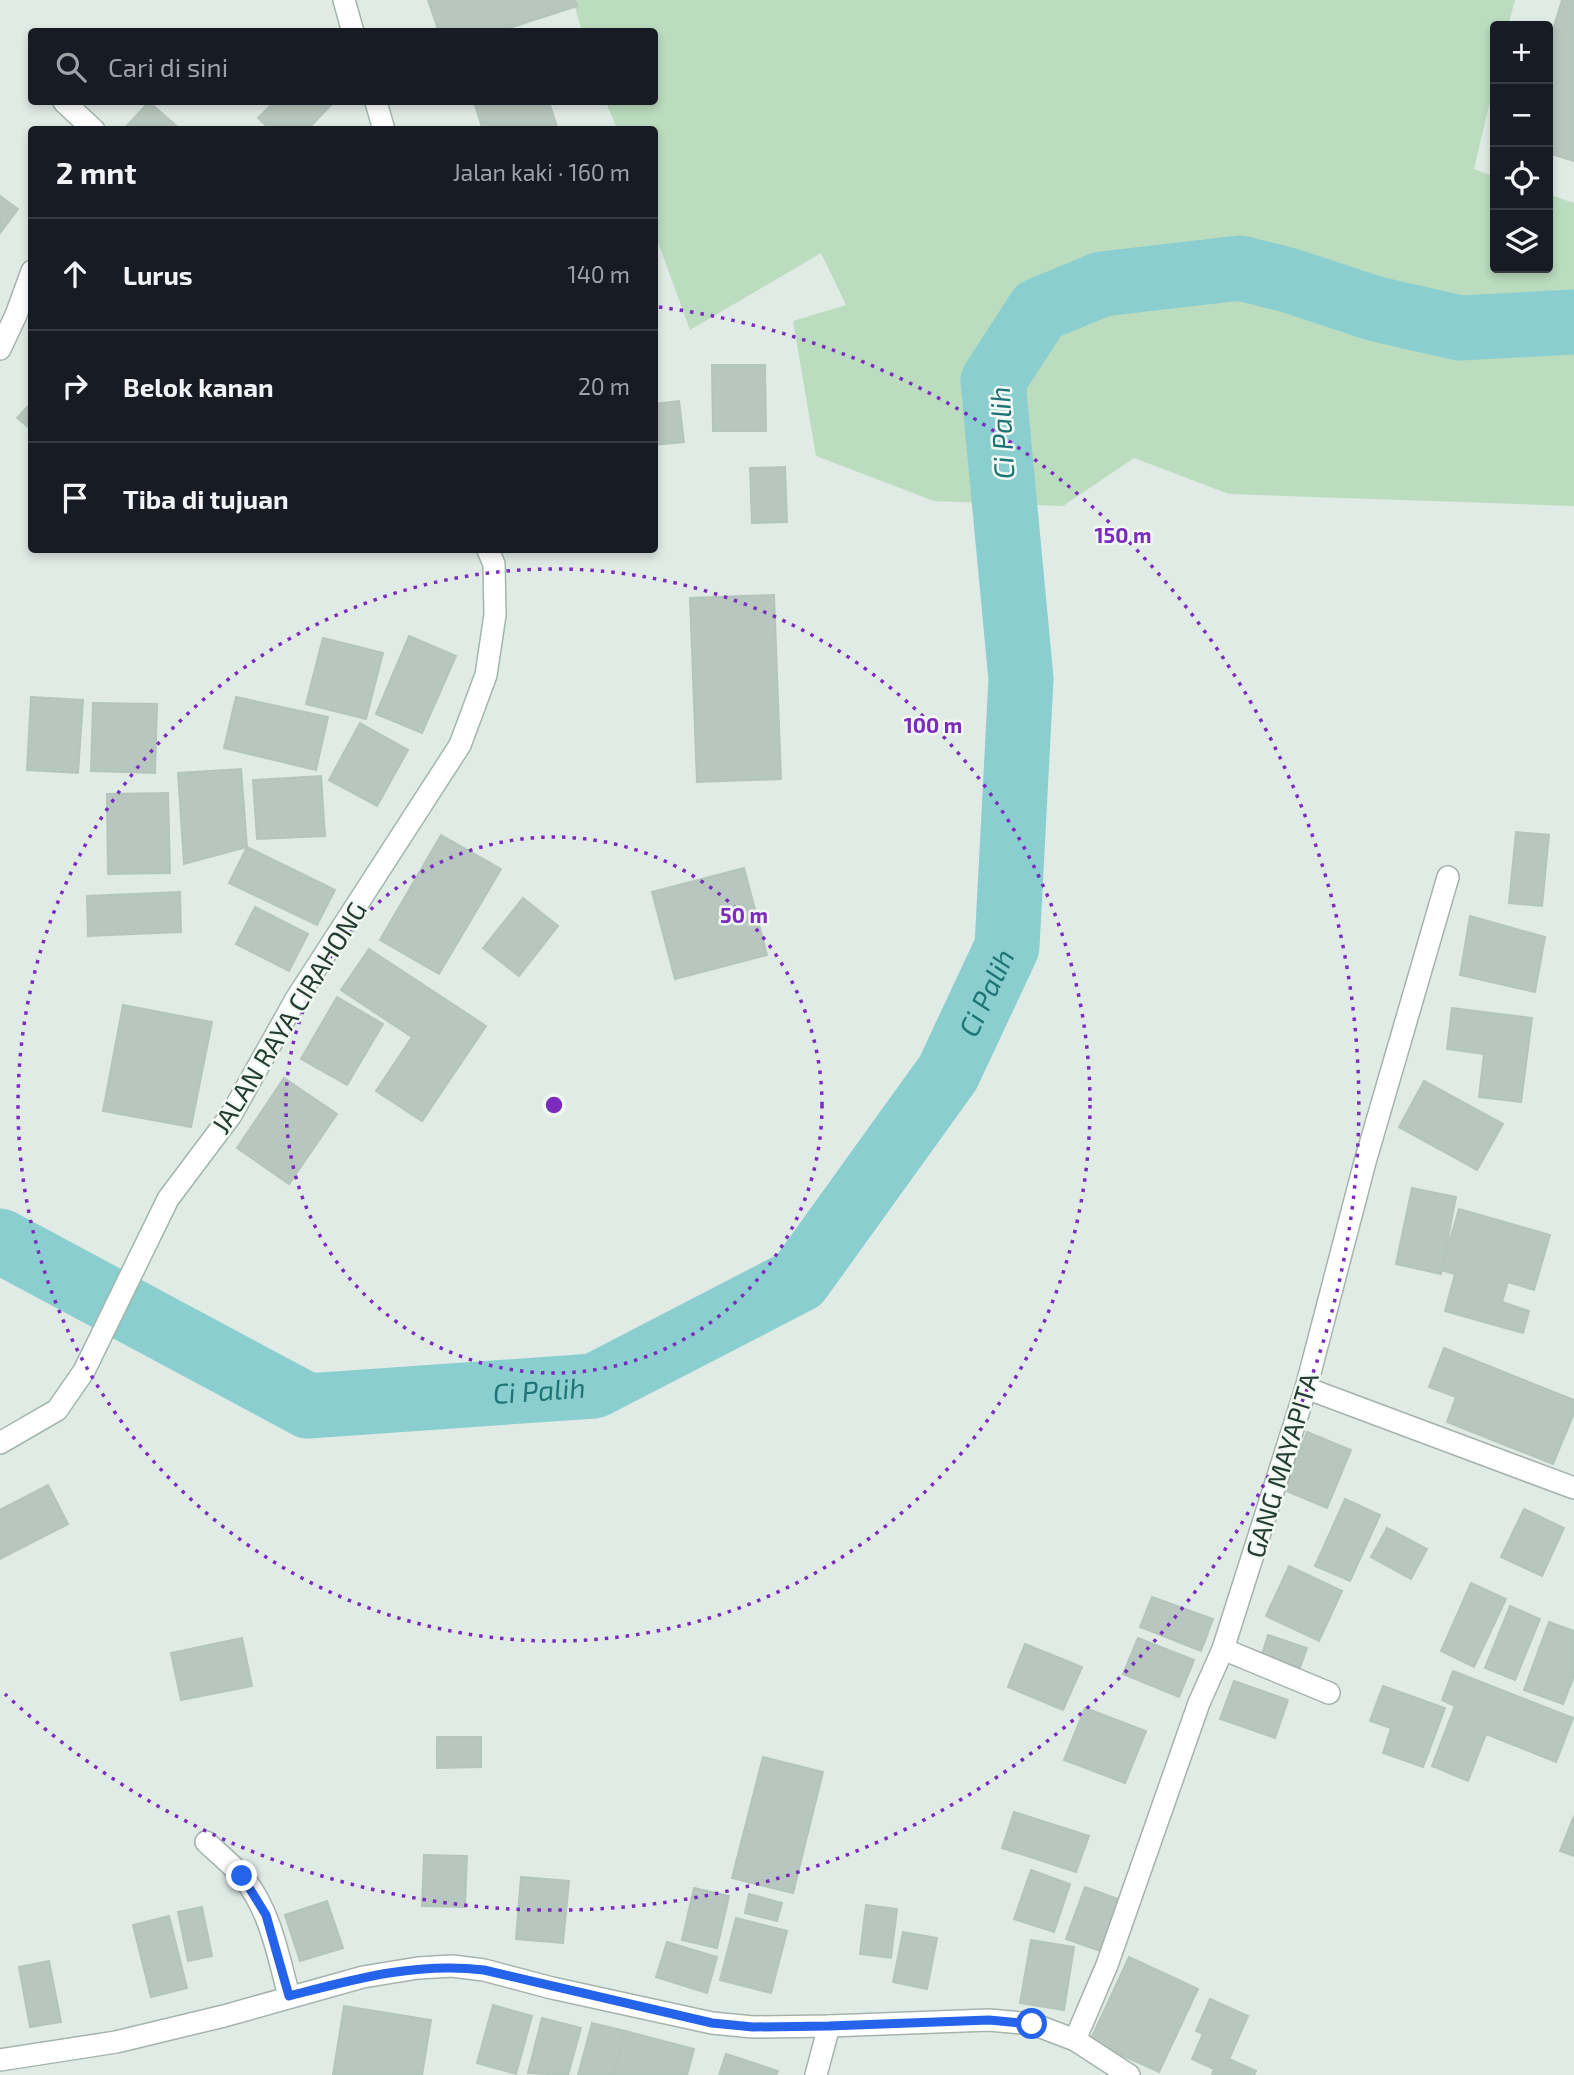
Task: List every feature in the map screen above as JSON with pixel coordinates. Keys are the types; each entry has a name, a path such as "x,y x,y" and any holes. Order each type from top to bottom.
{"street":[{"path":"344,0 352,28"},
{"path":"67,105 90,126"},
{"path":"377,105 383,126"},
{"path":"0,349 24,321 28,296"},
{"name":"JALAN RAYA CIRAHONG","path":"0,1443 57,1410 84,1371 168,1199 231,1115 296,999 460,745 488,663 495,615 494,564 489,553"},
{"name":"GANG MAYAPITA","path":"1075,2040 1107,1965 1199,1703 1223,1649 1306,1388 1365,1162 1448,877"},
{"path":"1306,1388 1574,1488"},
{"path":"1223,1649 1329,1693"},
{"path":"206,1842 242,1876 258,1900 266,1915 289,1996"},
{"path":"0,2060 116,2042 224,2016 363,1977 418,1968 452,1966 484,1970 712,2023 753,2027 989,2020 1032,2024 1075,2040 1129,2075"},
{"path":"816,2075 829,2026"}],"green space":[{"path":"573,0 1515,0 1509,21 1490,21 1490,101 1474,169 1490,175 1490,273 1553,273 1553,196 1574,203 1574,506 1229,494 1134,458 1063,506 934,501 816,456 793,321 846,305 821,253 690,330 658,242 658,126 616,126 607,105 658,105 658,28 581,28"}],"building":[{"path":"428,0 575,0 577,6 509,28 438,28"},
{"path":"1562,0 1574,0 1574,161 1553,155 1553,30"},
{"path":"146,105 152,105 176,126 127,126"},
{"path":"271,105 331,105 311,126 267,126 258,118"},
{"path":"475,105 550,105 557,126 482,126"},
{"path":"0,196 18,209 0,233"},
{"path":"712,365 765,365 766,431 713,431"},
{"path":"679,401 684,442 658,445 658,404"},
{"path":"28,406 28,427 17,418"},
{"path":"785,467 787,522 752,523 750,468"},
{"path":"774,595 781,779 697,782 690,598"},
{"path":"409,636 456,656 422,733 376,714"},
{"path":"323,638 383,653 366,719 306,704"},
{"path":"31,697 83,700 78,773 27,770"},
{"path":"236,697 328,717 316,770 224,748"},
{"path":"93,703 157,704 155,773 91,771"},
{"path":"360,723 408,750 377,806 329,780"},
{"path":"241,769 247,847 184,864 178,773"},
{"path":"321,776 325,836 257,839 253,780"},
{"path":"168,793 170,873 108,874 107,794"},
{"path":"1516,832 1549,835 1542,906 1509,903"},
{"path":"441,835 501,869 439,974 380,940"},
{"path":"247,847 335,890 317,925 229,883"},
{"path":"744,868 767,955 675,979 652,892"},
{"path":"180,892 181,932 88,936 87,896"},
{"path":"523,898 558,926 519,976 483,948"},
{"path":"255,907 308,934 289,971 236,944"},
{"path":"1470,916 1545,937 1535,992 1460,975"},
{"path":"369,949 486,1026 422,1121 376,1091 412,1037 341,990"},
{"path":"337,997 383,1024 347,1085 301,1059"},
{"path":"123,1005 212,1022 191,1127 103,1111"},
{"path":"1452,1008 1532,1018 1521,1102 1479,1097 1484,1054 1447,1049"},
{"path":"284,1078 337,1114 289,1184 237,1148"},
{"path":"1424,1081 1503,1124 1477,1170 1399,1127"},
{"path":"1412,1188 1456,1197 1441,1274 1396,1264"},
{"path":"1459,1209 1550,1235 1534,1290 1508,1282 1502,1302 1529,1311 1523,1333 1445,1311 1455,1274 1441,1270"},
{"path":"1444,1348 1574,1400 1574,1413 1553,1464 1447,1422 1456,1397 1429,1387"},
{"path":"1307,1432 1351,1450 1327,1508 1284,1490"},
{"path":"48,1485 68,1524 0,1559 0,1510"},
{"path":"1345,1499 1380,1515 1350,1581 1315,1566"},
{"path":"1524,1509 1564,1528 1542,1576 1501,1557"},
{"path":"1387,1528 1427,1549 1411,1579 1371,1557"},
{"path":"1289,1566 1342,1591 1319,1641 1266,1616"},
{"path":"1471,1583 1506,1599 1474,1667 1441,1651"},
{"path":"1152,1597 1213,1619 1201,1651 1140,1627"},
{"path":"1510,1606 1540,1619 1515,1680 1485,1668"},
{"path":"1549,1622 1574,1631 1574,1676 1563,1704 1524,1690"},
{"path":"1268,1635 1307,1648 1299,1670 1261,1658"},
{"path":"242,1638 252,1686 181,1700 171,1653"},
{"path":"1138,1638 1194,1660 1179,1697 1123,1674"},
{"path":"1025,1644 1082,1667 1063,1710 1008,1687"},
{"path":"1453,1671 1573,1718 1556,1762 1486,1734 1468,1781 1432,1766 1455,1706 1442,1700"},
{"path":"1234,1681 1288,1700 1275,1738 1220,1719"},
{"path":"1383,1686 1445,1708 1423,1767 1383,1753 1391,1728 1370,1721"},
{"path":"1085,1708 1146,1731 1125,1783 1064,1760"},
{"path":"437,1737 481,1737 481,1767 437,1768"},
{"path":"763,1757 823,1772 793,1893 732,1878"},
{"path":"1014,1812 1089,1836 1076,1872 1002,1848"},
{"path":"1574,1816 1574,1856 1560,1851"},
{"path":"424,1855 467,1856 465,1907 422,1906"},
{"path":"1031,1870 1070,1884 1054,1932 1014,1919"},
{"path":"521,1877 569,1881 563,1943 516,1939"},
{"path":"1085,1887 1121,1900 1103,1952 1066,1939"},
{"path":"694,1888 729,1896 717,1948 682,1940"},
{"path":"749,1894 782,1903 777,1921 745,1913"},
{"path":"327,1901 343,1948 300,1961 285,1915"},
{"path":"866,1905 897,1909 891,1958 860,1954"},
{"path":"202,1907 212,1956 188,1961 178,1912"},
{"path":"169,1916 187,1988 151,1997 133,1925"},
{"path":"736,1918 787,1931 771,1993 720,1980"},
{"path":"903,1932 937,1938 927,1989 893,1982"},
{"path":"1031,1940 1074,1947 1064,2010 1020,2003"},
{"path":"667,1942 717,1957 707,1993 656,1977"},
{"path":"1129,1957 1198,1989 1159,2072 1090,2041"},
{"path":"49,1961 61,2022 30,2027 19,1967"},
{"path":"1210,1999 1248,2016 1229,2059 1256,2071 1254,2075 1212,2075 1214,2069 1192,2059 1203,2034 1196,2031"},
{"path":"493,2005 532,2016 516,2074 477,2063"},
{"path":"344,2006 431,2020 422,2075 333,2075"},
{"path":"542,2018 581,2028 568,2075 528,2073"},
{"path":"592,2023 625,2031 613,2075 578,2075"},
{"path":"625,2031 694,2049 687,2075 613,2075"},
{"path":"726,2054 778,2071 776,2075 719,2075"}],"waterway":[{"name":"Ci Palih","path":"0,1241 308,1406 594,1386 799,1280 948,1073 1007,947 1021,679 993,381 1039,310 1102,284 1240,268 1288,280 1376,309 1460,328 1574,322"}],"route":[{"path":"242,1876 266,1915 289,1996 363,1977 418,1968 452,1966 484,1970 712,2023 753,2027 989,2020 1032,2024"}]}
